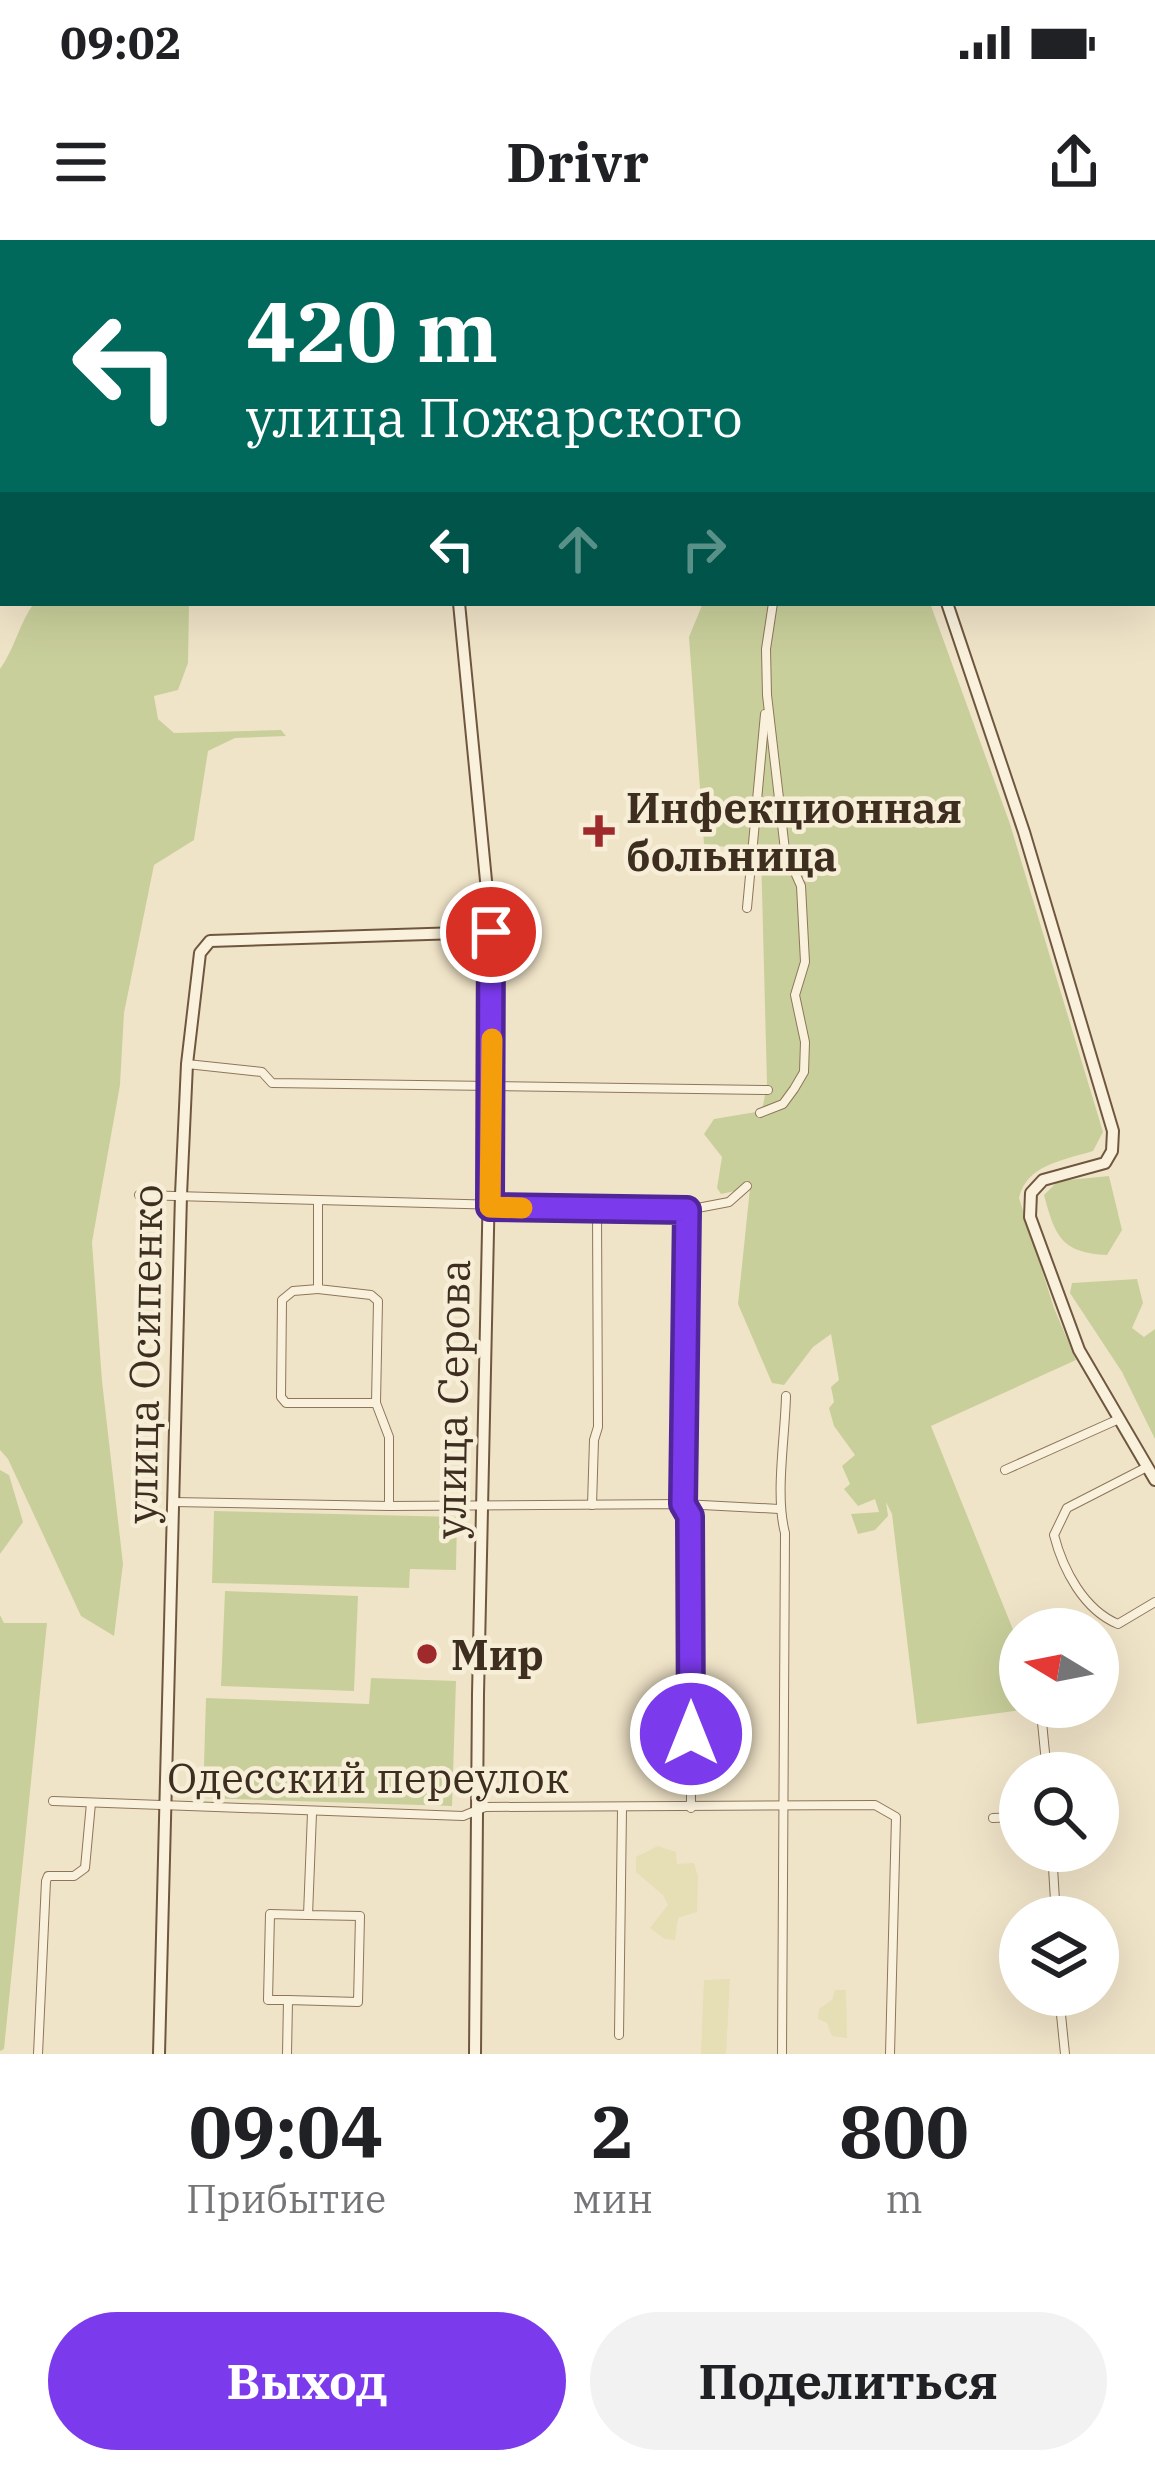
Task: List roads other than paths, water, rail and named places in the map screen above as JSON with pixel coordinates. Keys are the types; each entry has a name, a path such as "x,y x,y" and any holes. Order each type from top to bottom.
{"street":[{"name":"улица Серова","path":"459,606 491,932 475,2054"},
{"path":"760,1113 783,1104 794,1089 803,1072 806,1042 795,995 805,962 801,886 785,850 767,695 772,606"},
{"path":"947,606 1024,832 1113,1131 1112,1151 1105,1163 1043,1180 1031,1193 1030,1217 1079,1350 1155,1480"},
{"path":"747,908 767,695"},
{"name":"улица Осипенко","path":"159,2054 181,1195 187,1064 200,953 210,941 491,932"},
{"path":"187,1064 262,1072 272,1083 768,1090"},
{"path":"139,1196 687,1210 729,1202 747,1186"},
{"path":"318,1201 318,1289"},
{"path":"592,1505 598,1427 597,1209"},
{"path":"687,1210 683,1504 690,1516 691,1808"},
{"path":"376,1403 286,1402 281,1397 282,1300 293,1291 318,1289 371,1295 378,1300 376,1403 389,1437 389,1506"},
{"path":"782,2054 785,1534 779,1509 786,1396"},
{"path":"1005,1470 1119,1419"},
{"path":"1147,1467 1066,1508 1054,1535 1077,1587 1099,1616 1118,1624 1155,1602"},
{"path":"173,1502 683,1504 779,1509"},
{"name":"Одесский переулок","path":"53,1801 463,1816 485,1807 875,1805 896,1817 890,2054"},
{"path":"38,2054 46,1881 48,1876 74,1876 85,1868 91,1803"},
{"path":"619,2036 622,1809"},
{"path":"308,1915 312,1813"},
{"path":"993,1818 999,1818"},
{"path":"270,1913 360,1916 358,2002 288,2000 268,2000 270,1913"},
{"path":"287,2054 288,2000"},
{"path":"1061,2016 1065,2054"}],"place":[{"name":"Инфекционная больница","path":"599,831"},
{"name":"Мир","path":"427,1654"}]}
